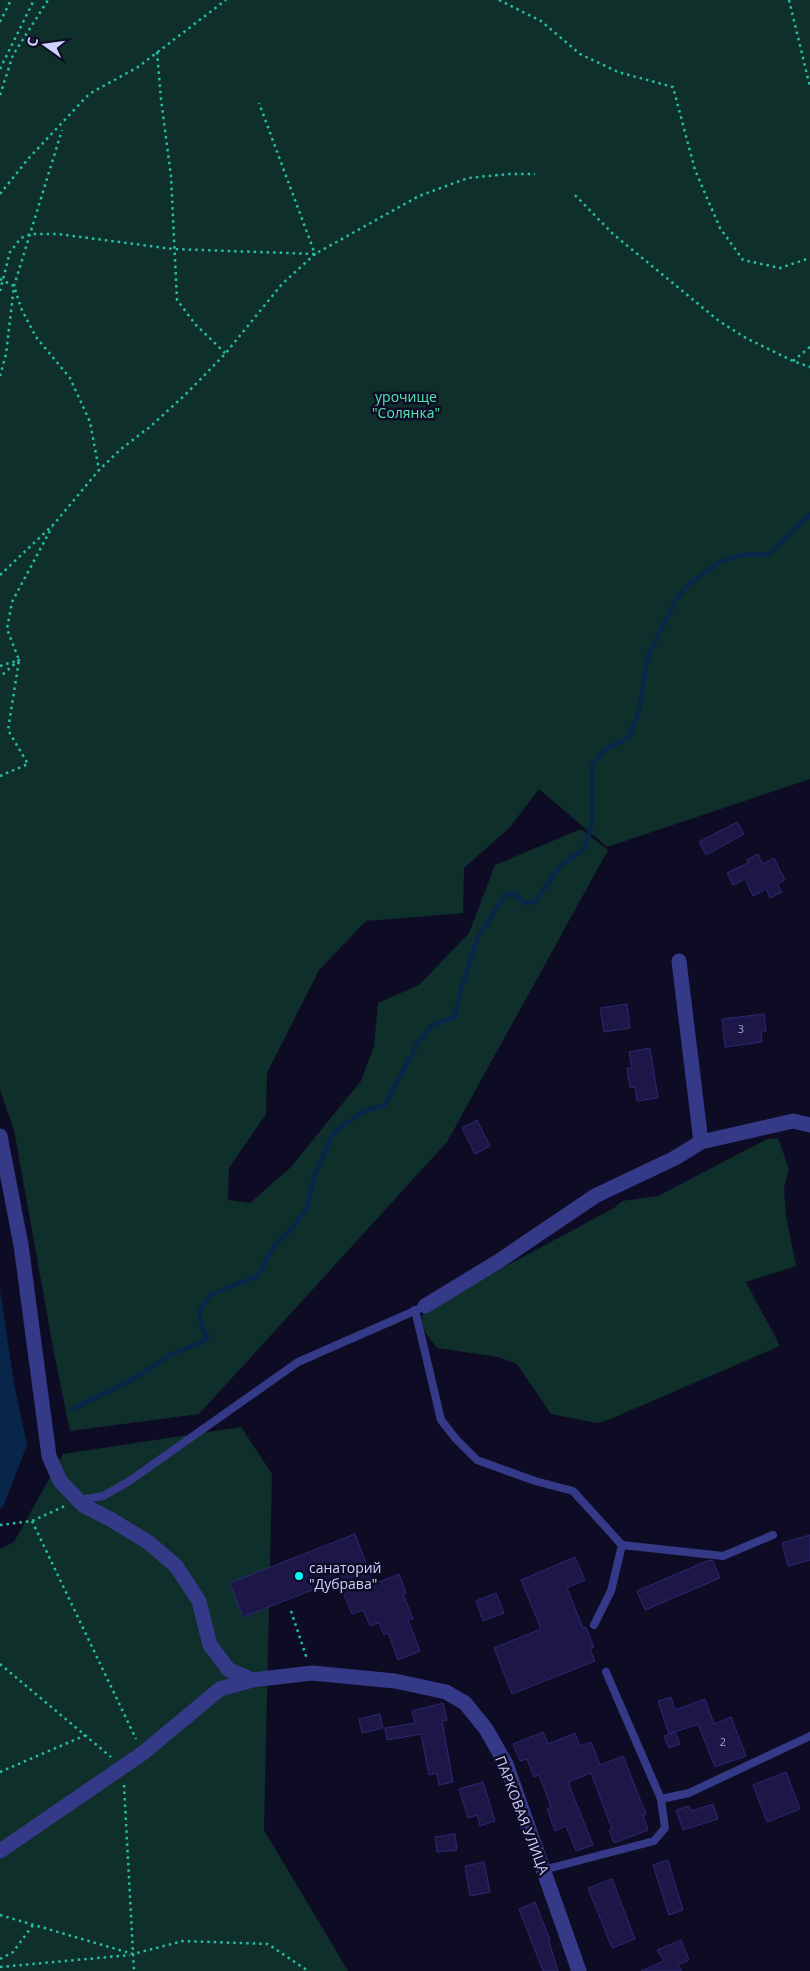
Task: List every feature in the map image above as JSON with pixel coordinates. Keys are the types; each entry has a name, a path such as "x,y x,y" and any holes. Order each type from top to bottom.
{"street":[{"path":"679,961 701,1142"},
{"path":"420,1308 500,1261 595,1196 675,1158 701,1142 793,1122 810,1124"},
{"path":"0,1136 21,1245 49,1456 60,1481 83,1506 110,1519 148,1542 176,1566 199,1601 210,1645 229,1670 252,1680"},
{"name":"ПАРКОВАЯ УЛИЦА","path":"0,1851 144,1753 220,1689 252,1680 312,1673 395,1681 446,1692 465,1703 486,1729 506,1764 579,1971"}],"lane":[{"path":"78,1500 103,1496 128,1482 298,1362 420,1308 441,1420 456,1439 477,1460 535,1481 573,1491 622,1545 723,1556 773,1535"},
{"path":"594,1625 611,1592 622,1545"},
{"path":"543,1870 654,1840 665,1828 662,1799 606,1672"},
{"path":"662,1799 690,1793 810,1736"}],"path":[{"path":"0,22 11,0"},
{"path":"0,69 34,0"},
{"path":"0,95 13,55 48,0"},
{"path":"0,194 23,165 89,94 138,67 226,0"},
{"path":"499,0 541,21 580,54 618,72 673,86 696,170 720,228 742,260 780,268 810,258"},
{"path":"788,0 810,87"},
{"path":"157,52 170,176 177,300 196,325 225,354"},
{"path":"260,103 315,254"},
{"path":"0,376 6,354 14,286 62,130"},
{"path":"0,575 54,524 99,470 187,393 225,354 282,284 315,254 419,196 468,178 509,174 535,174"},
{"path":"576,196 613,234 719,321 746,338 793,361 810,367"},
{"path":"0,291 1,279 10,252 21,238 31,234 58,234 174,249 315,254"},
{"path":"1,279 14,286 21,308 36,337 70,378 90,422 99,470"},
{"path":"793,361 810,347"},
{"path":"0,776 28,764 8,730 19,660 7,629 12,602 54,524"},
{"path":"0,666 19,660"},
{"path":"0,677 19,660"},
{"path":"0,1525 32,1522 78,1500"},
{"path":"32,1522 144,1753"},
{"path":"290,1612 312,1673"},
{"path":"0,1664 123,1768 134,1971"},
{"path":"0,1772 86,1735"},
{"path":"0,1915 133,1954"},
{"path":"0,1959 14,1952 33,1925"},
{"path":"0,1967 133,1954 183,1941 268,1944 308,1971"}],"green space":[{"name":"урочище \"Солянка\"","path":"0,0 810,0 810,779 607,847 539,789 510,827 464,868 463,913 366,921 319,970 267,1073 266,1114 229,1168 228,1200 250,1203 290,1168 361,1081 374,1046 378,1003 419,985 469,933 495,865 581,829 608,850 447,1142 199,1414 70,1431 14,1130 0,1090"},
{"path":"778,1138 789,1169 784,1188 786,1216 796,1266 746,1282 780,1346 608,1420 597,1423 551,1414 517,1364 498,1357 437,1348 424,1330 422,1316 424,1310 614,1208 622,1201 658,1196 767,1139"},
{"path":"241,1427 272,1474 264,1830 348,1971 0,1971 0,1549 14,1542 63,1454"}],"water":[{"path":"0,1290 15,1389 27,1445 3,1507 0,1508"}],"building":[{"path":"737,822 744,834 706,855 699,842"},
{"path":"758,854 763,864 774,858 785,880 777,884 782,892 770,898 766,889 753,896 745,879 733,885 727,873 748,863 747,860"},
{"path":"627,1004 630,1028 604,1032 600,1008"},
{"path":"764,1014 766,1031 761,1032 762,1042 725,1047 722,1019"},
{"path":"650,1048 658,1098 637,1101 635,1087 630,1088 627,1068 632,1068 629,1052"},
{"path":"477,1120 490,1146 475,1154 462,1128"},
{"path":"355,1534 374,1584 399,1574 406,1593 403,1594 413,1619 408,1620 420,1651 398,1660 388,1633 384,1635 379,1623 370,1626 363,1610 352,1614 338,1580 243,1617 230,1583"},
{"path":"810,1535 810,1560 788,1566 782,1543"},
{"path":"575,1557 585,1580 567,1588 583,1628 586,1627 594,1647 590,1649 595,1661 512,1694 494,1648 541,1629 521,1580"},
{"path":"709,1560 713,1561 720,1578 645,1610 637,1591"},
{"path":"496,1593 504,1613 483,1621 476,1601"},
{"path":"671,1697 675,1710 705,1699 714,1724 731,1717 746,1756 715,1767 698,1724 669,1734 658,1701"},
{"path":"443,1703 447,1720 442,1721 453,1782 439,1785 437,1773 429,1775 421,1734 387,1740 385,1728 415,1723 412,1711"},
{"path":"380,1714 383,1728 362,1733 359,1719"},
{"path":"543,1732 548,1744 575,1733 580,1746 591,1742 600,1765 623,1756 646,1814 643,1815 648,1830 614,1843 609,1830 612,1829 591,1773 568,1782 593,1845 576,1851 566,1826 555,1831 547,1809 551,1807 539,1775 534,1777 527,1759 520,1761 513,1744"},
{"path":"675,1732 680,1744 669,1748 664,1736"},
{"path":"786,1772 800,1809 767,1822 753,1785"},
{"path":"483,1782 495,1821 480,1826 477,1815 468,1818 459,1789"},
{"path":"713,1804 718,1819 683,1830 676,1810 689,1806 691,1811"},
{"path":"455,1834 457,1850 437,1852 435,1837"},
{"path":"668,1860 683,1910 669,1915 653,1865"},
{"path":"484,1862 490,1892 470,1896 465,1866"},
{"path":"612,1879 635,1939 612,1948 588,1888"},
{"path":"535,1902 550,1940 558,1971 543,1971 519,1909"},
{"path":"681,1940 689,1960 678,1965 682,1971 641,1971 664,1961 657,1950"}],"waterway":[{"path":"71,1410 138,1376 170,1355 200,1343 208,1337 202,1327 199,1312 210,1295 258,1276 274,1246 294,1226 306,1209 316,1172 333,1133 364,1111 385,1105 418,1043 432,1025 455,1017 461,989 478,937 505,895 514,894 527,904 535,901 560,866 584,849 592,823 592,766 604,750 628,738 639,712 647,658 676,599 690,583 720,562 740,555 769,554 810,514"}],"place":[{"name":"санаторий \"Дубрава\"","path":"299,1576"}]}
